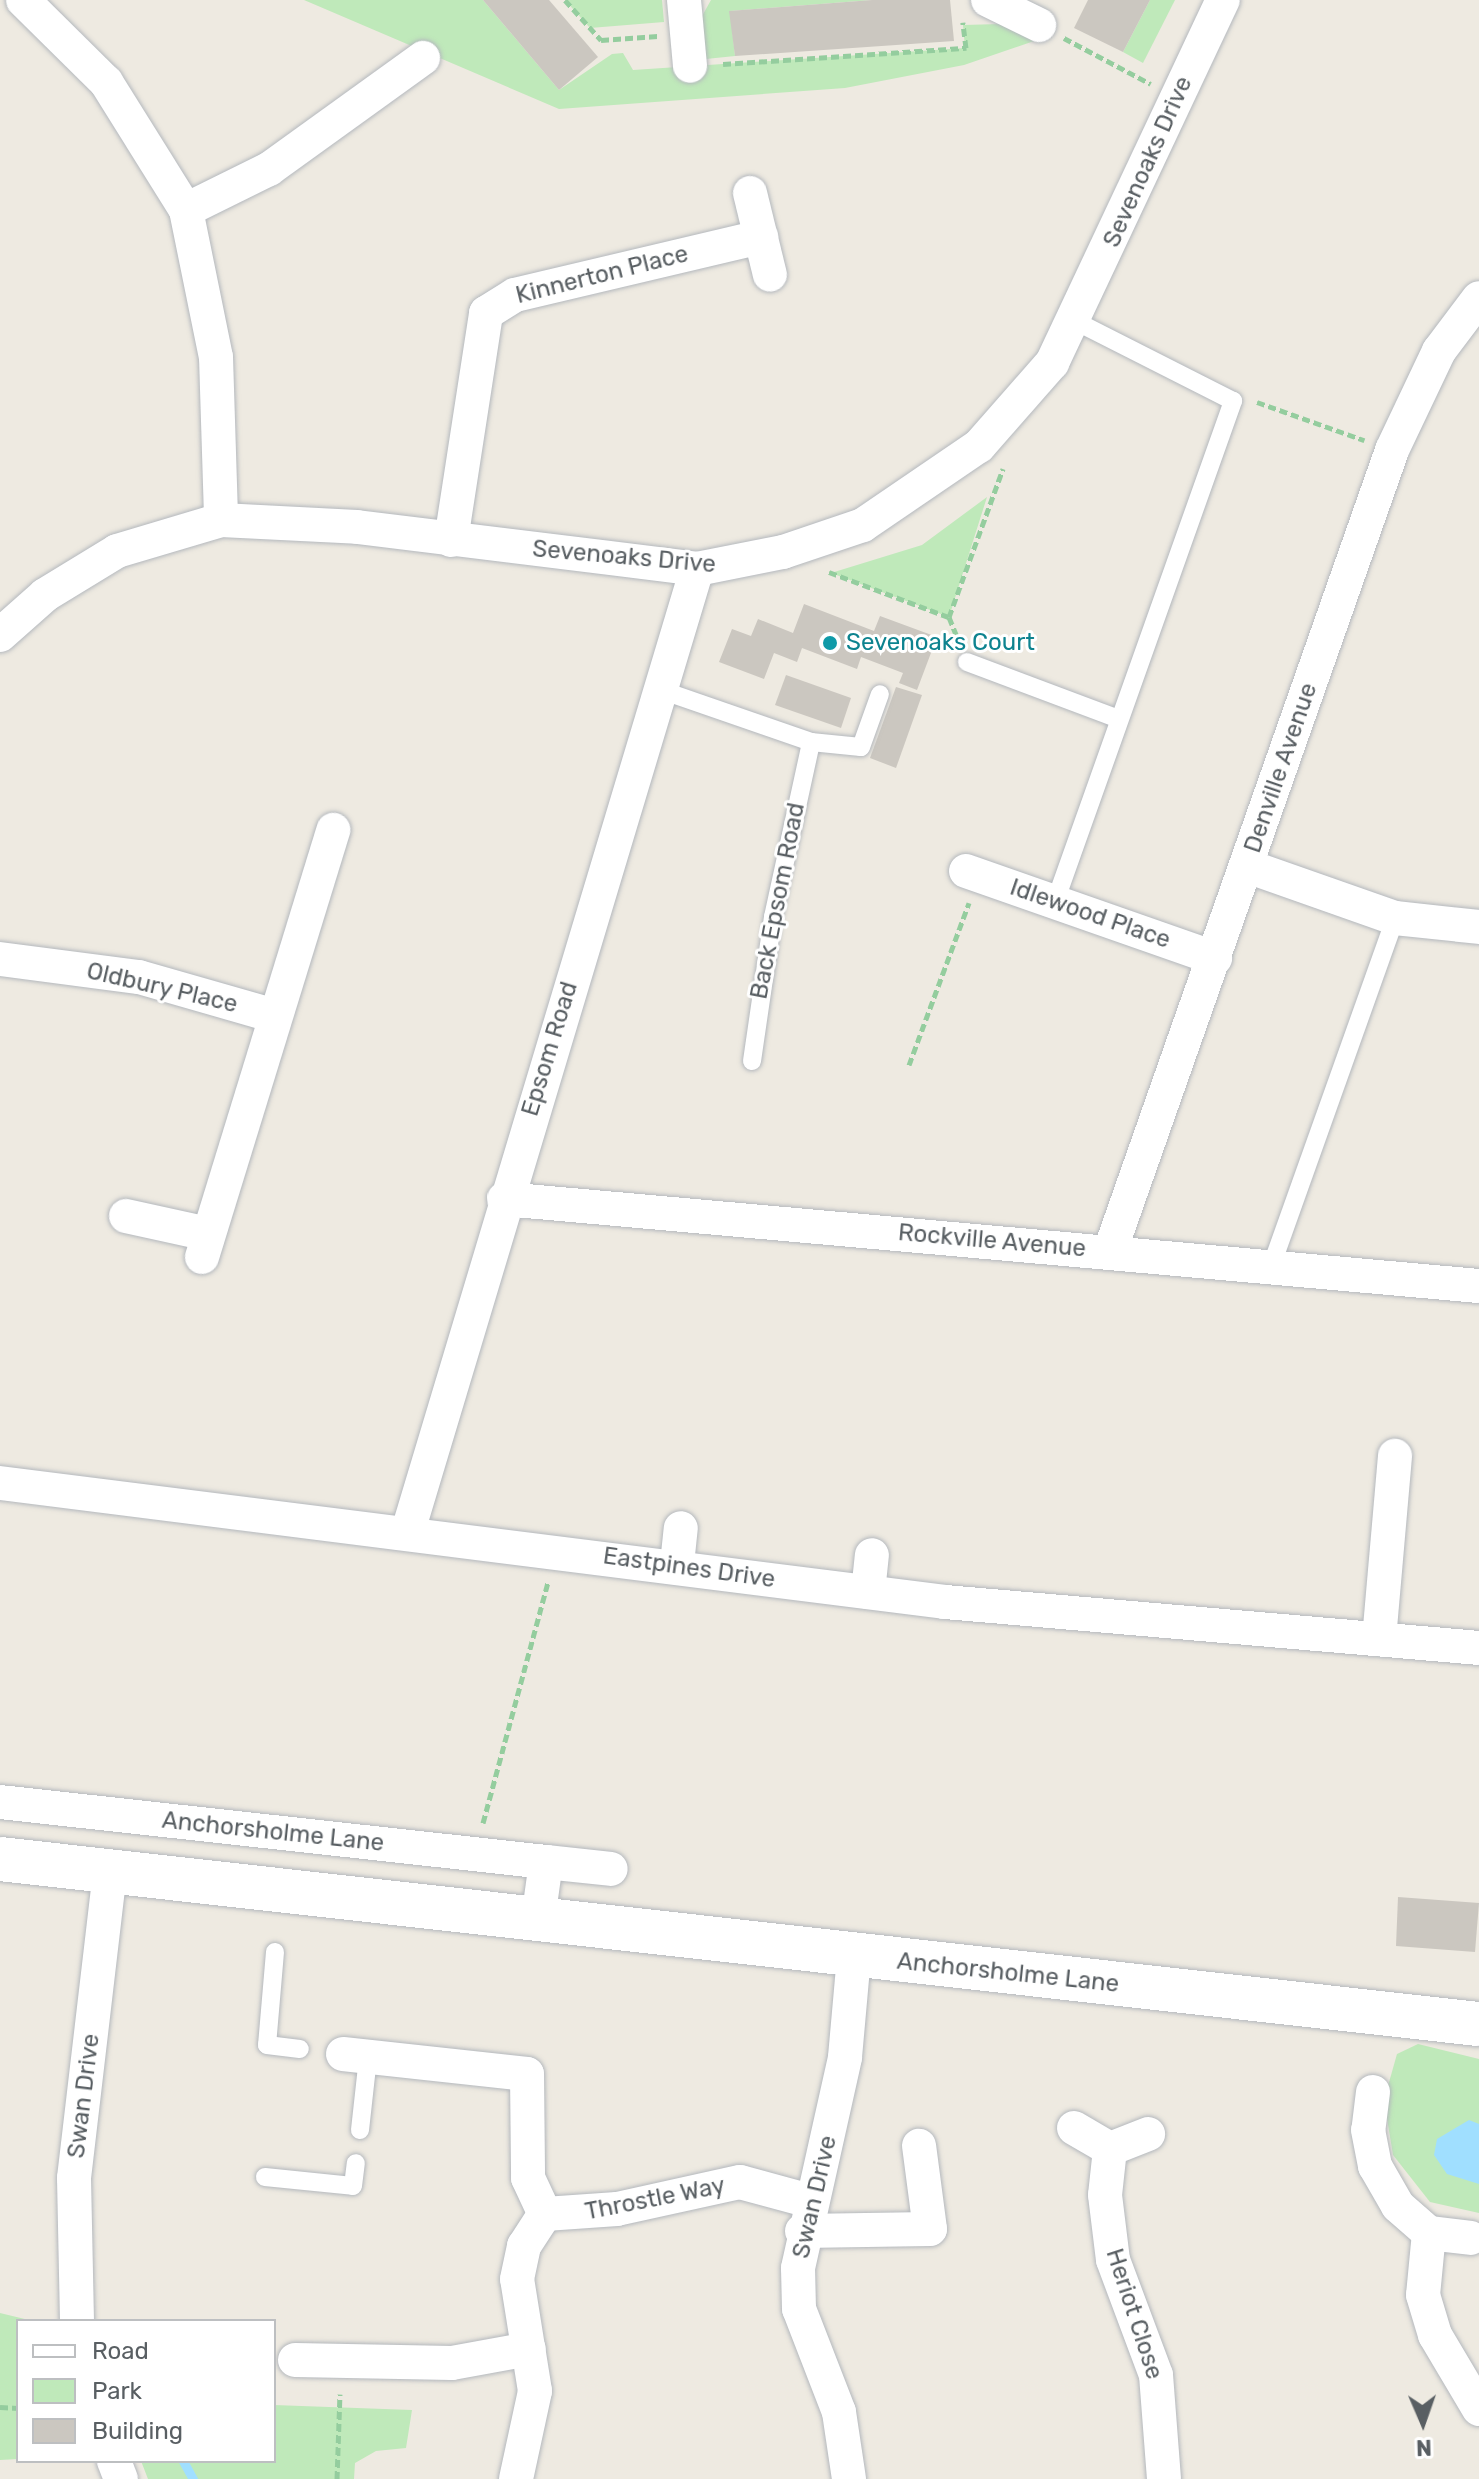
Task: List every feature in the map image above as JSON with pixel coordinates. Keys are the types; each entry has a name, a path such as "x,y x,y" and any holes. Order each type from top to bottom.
{"street":[{"path":"23,0 106,82 186,210 216,357 221,520"},
{"path":"684,0 688,50"},
{"name":"Sevenoaks Drive","path":"0,635 45,595 117,551 221,520 295,520 697,569 783,552 863,525 946,473 1022,403 1075,321 1223,0"},
{"path":"975,6 1030,14"},
{"path":"186,210 269,169 423,58"},
{"path":"750,193 770,275"},
{"name":"Kinnerton Place","path":"451,540 486,313 515,295 761,237"},
{"name":"Denville Avenue","path":"1110,1251 1392,450 1439,351 1479,298"},
{"name":"Epsom Road","path":"408,1531 504,1199 697,569"},
{"path":"126,1218 205,1246 333,830"},
{"path":"1247,866 1395,918 1479,927"},
{"name":"Idlewood Place","path":"972,874 1215,958"},
{"name":"Oldbury Place","path":"0,959 139,977 275,1016"},
{"name":"Rockville Avenue","path":"504,1199 1479,1286"},
{"path":"1379,1639 1395,1456"},
{"name":"Eastpines Drive","path":"0,1483 677,1564 868,1592 1479,1648"},
{"path":"677,1564 681,1528"},
{"path":"868,1592 872,1555"},
{"name":"Anchorsholme Lane","path":"0,1802 611,1869"},
{"name":"Anchorsholme Lane","path":"0,1859 854,1957 1479,2024"},
{"path":"538,1920 546,1862"},
{"name":"Swan Drive","path":"77,2319 73,2191 110,1871"},
{"name":"Swan Drive","path":"849,2479 839,2412 799,2309 806,2216 845,2057 854,1957"},
{"path":"356,2055 527,2074 528,2178 545,2214 524,2246 517,2279 535,2391 516,2479"},
{"path":"1373,2092 1368,2130 1375,2166 1398,2206 1429,2233 1471,2238"},
{"path":"1074,2128 1110,2149 1148,2134"},
{"name":"Throstle Way","path":"545,2214 617,2209 740,2182 806,2216 930,2229 919,2146"},
{"name":"Heriot Close","path":"1110,2149 1105,2195 1113,2260 1156,2375 1164,2479"},
{"path":"1429,2233 1427,2308 1479,2409"},
{"path":"295,2360 452,2363 529,2349"}],"lane":[{"path":"1055,902 1233,401 1075,321"},
{"path":"967,662 1119,719"},
{"path":"661,690 811,742 861,747 880,694"},
{"name":"Back Epsom Road","path":"752,1061 773,917 811,742"},
{"path":"1271,1267 1395,918"},
{"path":"275,1952 267,2045 300,2049"},
{"path":"356,2055 360,2130"},
{"path":"265,2177 353,2186 356,2163"}],"path":[{"path":"565,0 601,40 688,50 966,48 975,6"},
{"path":"1030,14 1177,97"},
{"path":"1233,401 1252,400 1392,450"},
{"path":"783,552 949,617 1008,455"},
{"path":"909,1065 972,874"},
{"path":"474,1855 556,1550"},
{"path":"337,2479 342,2361"}],"green space":[{"path":"304,0 483,0 559,90 612,54 623,53 633,70 965,48 963,25 1000,24 1037,40 964,65 845,88 559,109"},
{"path":"565,0 662,0 664,22 590,28"},
{"path":"711,0 872,0 730,11 735,56 706,59 701,18"},
{"path":"1150,0 1175,0 1143,63 1123,52"},
{"path":"987,497 949,617 831,573 922,545"},
{"path":"1418,2044 1479,2059 1479,2213 1430,2202 1393,2155 1384,2100 1397,2054"},
{"path":"0,2313 25,2319 16,2319 16,2459 0,2460"},
{"path":"276,2405 412,2410 406,2448 376,2451 355,2463 354,2479 148,2479 142,2463 276,2463"}],"water":[{"path":"1469,2120 1479,2124 1479,2184 1447,2174 1434,2155 1437,2139"}],"building":[{"path":"483,0 549,0 598,57 559,90"},
{"path":"872,0 950,0 954,41 735,56 729,11"},
{"path":"1088,0 1150,0 1123,52 1074,28"},
{"name":"Sevenoaks Court","path":"804,604 874,631 880,616 937,637 917,690 899,683 903,673 861,657 857,669 802,648 797,662 774,653 764,679 719,662 732,629 751,636 758,619 793,633"},
{"path":"786,675 851,698 841,728 775,705"},
{"path":"896,687 922,695 896,768 870,758"},
{"path":"1398,1897 1479,1903 1475,1952 1396,1946"}],"waterway":[{"path":"184,2463 193,2479"}],"place":[{"name":"Sevenoaks Court","path":"830,643"}]}
